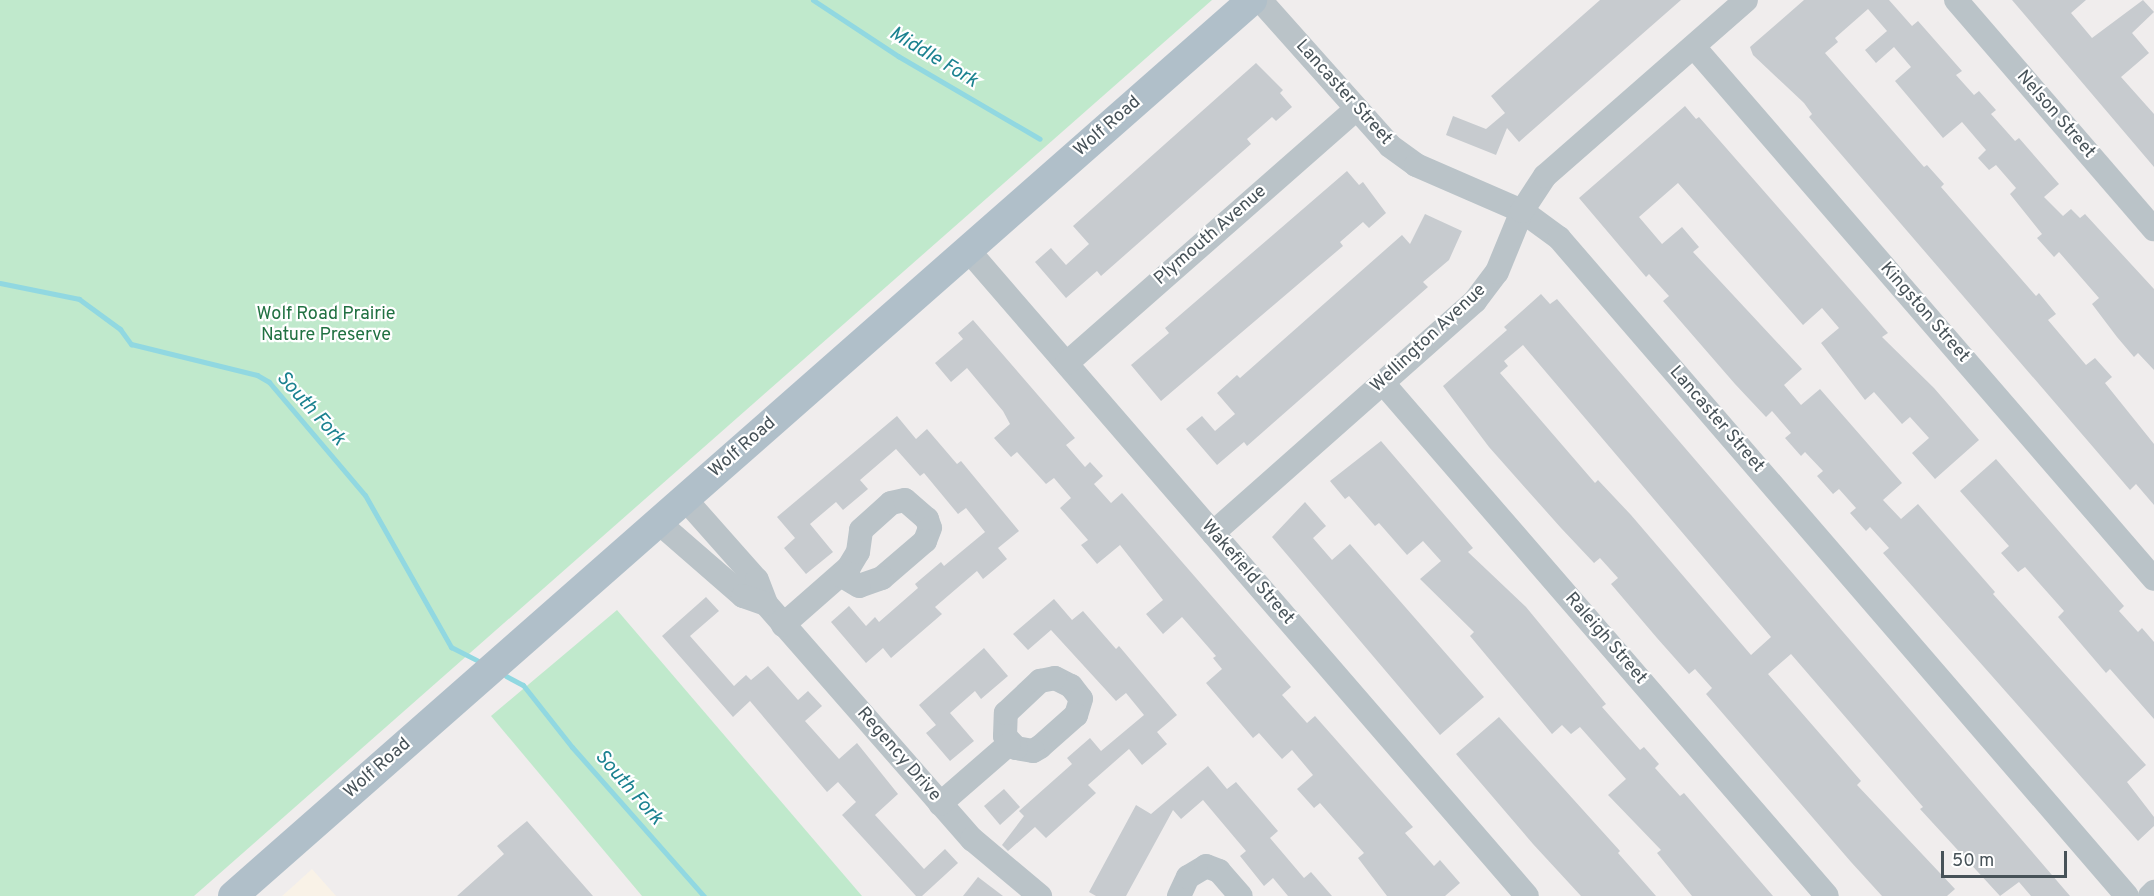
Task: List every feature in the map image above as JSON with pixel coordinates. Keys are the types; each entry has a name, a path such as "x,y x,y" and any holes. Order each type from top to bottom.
{"main road":[{"name":"Wolf Road","path":"233,896 1252,0"}],"street":[{"name":"Lancaster Street","path":"1260,0 1390,146 1416,165 1522,211 1559,238 2127,896"},
{"name":"Wellington Avenue","path":"1213,533 1487,287 1522,211 1545,177 1746,0"},
{"name":"Nelson Street","path":"1956,0 2154,229"},
{"name":"Kingston Street","path":"1694,47 2154,579"},
{"name":"Plymouth Avenue","path":"1067,363 1356,109"},
{"name":"Wakefield Street","path":"968,250 1527,896"},
{"name":"Raleigh Street","path":"1383,382 1827,896"},
{"name":"Regency Drive","path":"685,499 757,580 766,604 783,625 940,804 972,839 1040,896"},
{"name":"Regency Drive","path":"658,522 743,596 766,604"},
{"path":"783,625 841,575"},
{"path":"940,804 1009,744"},
{"path":"1179,896 1188,877 1206,866 1219,871 1241,896"},
{"path":"2150,896 2154,892"}],"shaded area":[{"path":"312,869 336,896 282,896 290,889"}],"green space":[{"name":"Wolf Road Prairie Nature Preserve","path":"0,0 1212,0 194,896 0,896"},
{"path":"617,610 862,896 642,896 491,716"}],"building":[{"path":"1600,0 1681,0 1519,142 1507,128 1496,155 1446,135 1453,116 1486,129 1505,113 1491,96"},
{"path":"1804,0 1889,0 1912,26 1918,21 1962,71 1956,75 1974,95 1979,91 1996,110 1991,114 2015,141 2019,138 2059,184 2044,197 2063,216 2071,209 2080,218 2085,214 2154,289 2154,370 2138,353 2134,357 2117,337 2092,304 2099,298 2059,252 2054,257 2037,238 2042,234 2010,194 2016,188 1996,165 1989,170 1978,158 1986,150 1962,122 1943,138 1895,81 1911,67 1894,47 1876,63 1865,50 1887,31 1868,9 1835,38 1838,42 1825,53 1924,167 1927,165 1944,184 1941,187 2036,296 2039,293 2056,314 2048,320 2086,365 2095,358 2112,377 2105,383 2154,444 2154,505 2136,484 2130,490 1809,117 1812,114 1804,103 1753,55 1750,47"},
{"path":"2012,0 2086,0 2071,13 2092,38 2143,0 2154,12 2132,33 2149,53 2121,77 2154,114 2154,167"},
{"path":"1256,63 1283,90 1280,93 1292,107 1276,121 1272,117 1247,139 1251,144 1101,276 1097,271 1066,298 1035,262 1051,248 1066,265 1089,244 1073,226"},
{"path":"1685,106 1696,119 1699,117 1888,333 1882,337 1934,388 1979,440 1935,479 1912,453 1929,438 1910,417 1902,424 1874,392 1865,400 1821,343 1839,328 1822,308 1803,325 1678,183 1639,217 1662,244 1682,227 1699,247 1693,252 1802,369 1784,385 1801,405 1820,389 1902,483 1883,500 1901,519 1918,504 1995,592 1993,594 2146,765 2127,782 2154,817 2154,826 2138,841 1883,553 1889,548 1870,527 1866,531 1850,513 1856,508 1839,489 1833,494 1817,476 1823,471 1805,452 1801,456 1785,438 1791,433 1772,411 1766,417 1735,384 1663,301 1669,296 1649,274 1646,277 1579,198"},
{"path":"1347,171 1359,185 1363,182 1386,213 1369,228 1363,222 1340,242 1343,246 1161,401 1131,365 1169,333 1165,328"},
{"path":"1425,214 1462,231 1449,260 1423,282 1428,287 1247,446 1244,442 1217,465 1186,429 1202,416 1215,431 1235,414 1217,393 1237,375 1240,378 1402,235 1410,244"},
{"path":"1541,294 1550,304 1557,299 2070,896 2031,896 2019,882 2000,896 1920,809 1923,807 1791,654 1768,674 1861,781 1857,785 1955,889 1947,896 1882,896 1706,694 1712,688 1695,669 1689,674 1611,584 1618,578 1600,558 1594,563 1561,528 1489,447 1443,386 1507,330 1504,327","holes":["1523,345 1771,637 1751,655 1631,515 1598,480 1595,483 1500,373 1508,366 1504,361"]},
{"path":"973,320 1075,438 1066,445 1085,467 1090,462 1103,476 1094,484 1111,503 1122,493 1291,687 1282,695 1307,723 1315,716 1413,827 1405,833 1434,866 1440,860 1460,883 1445,896 1387,896 1358,858 1364,853 1320,803 1314,808 1297,789 1313,775 1292,750 1282,759 1259,733 1253,738 1206,683 1222,669 1213,658 1216,656 1182,617 1163,634 1146,614 1163,600 1120,545 1097,564 1081,545 1088,540 1060,508 1071,498 1054,478 1046,484 1017,452 1011,457 994,438 1010,424 1003,411 967,368 951,382 935,363 963,339 958,333"},
{"path":"897,416 916,439 927,429 957,464 961,461 1019,531 998,548 1007,559 983,579 977,571 935,607 942,614 891,658 883,648 866,663 831,622 849,606 866,626 875,617 879,622 918,588 915,584 941,562 944,566 985,532 966,508 958,514 924,473 920,476 896,449 860,480 868,489 843,510 836,502 810,524 833,552 806,574 784,548 795,538 777,517"},
{"path":"1381,441 1473,548 1468,552 1526,607 1606,704 1602,707 1640,750 1644,747 1659,764 1655,768 1680,796 1684,793 1773,896 1692,896 1657,853 1661,850 1608,795 1626,779 1580,727 1571,734 1562,725 1552,734 1470,636 1474,632 1420,579 1441,561 1423,541 1407,555 1379,523 1375,526 1349,496 1345,499 1330,481"},
{"path":"1996,459 2124,606 2119,611 2138,632 2142,628 2154,642 2154,719 2110,669 2106,673 2058,617 2064,611 2025,567 2018,572 2001,553 2009,546 1960,491"},
{"path":"1305,502 1326,526 1313,538 1332,560 1350,544 1484,697 1440,735 1272,537"},
{"path":"706,597 719,611 690,636 734,686 746,675 751,680 768,666 798,700 808,691 822,706 805,721 839,759 857,743 898,794 875,815 924,869 945,849 958,863 922,896 916,896 842,815 856,802 838,782 827,792 750,701 733,717 662,636"},
{"path":"1054,599 1072,620 1083,611 1116,649 1119,646 1177,715 1157,732 1167,744 1142,765 1129,749 1088,785 1096,793 1046,838 1035,827 1008,851 1002,845 1024,816 1019,811 1072,764 1067,758 1090,738 1101,751 1144,715 1126,693 1116,701 1051,630 1028,650 1013,634"},
{"path":"984,648 1008,676 981,699 975,691 950,713 974,741 950,761 926,733 936,725 919,705"},
{"path":"1499,717 1620,851 1618,853 1656,896 1581,896 1533,844 1456,754"},
{"path":"1208,766 1227,789 1236,782 1278,831 1270,838 1304,878 1311,872 1332,896 1288,896 1273,878 1264,886 1240,856 1246,851 1203,800 1181,819 1173,810 1126,896 1096,896 1089,892 1136,805 1151,814"},
{"path":"1004,789 1020,807 1000,825 984,806"},
{"path":"527,821 593,896 457,896 504,854 497,846"},
{"path":"978,877 1003,896 963,896"}],"waterway":[{"name":"Middle Fork","path":"813,0 898,56 1040,139"},
{"name":"South Fork","path":"0,283 79,299 120,329 131,344 257,375 269,382 365,495 451,647 478,661"},
{"name":"South Fork","path":"506,676 523,685 572,747 704,896"}]}
